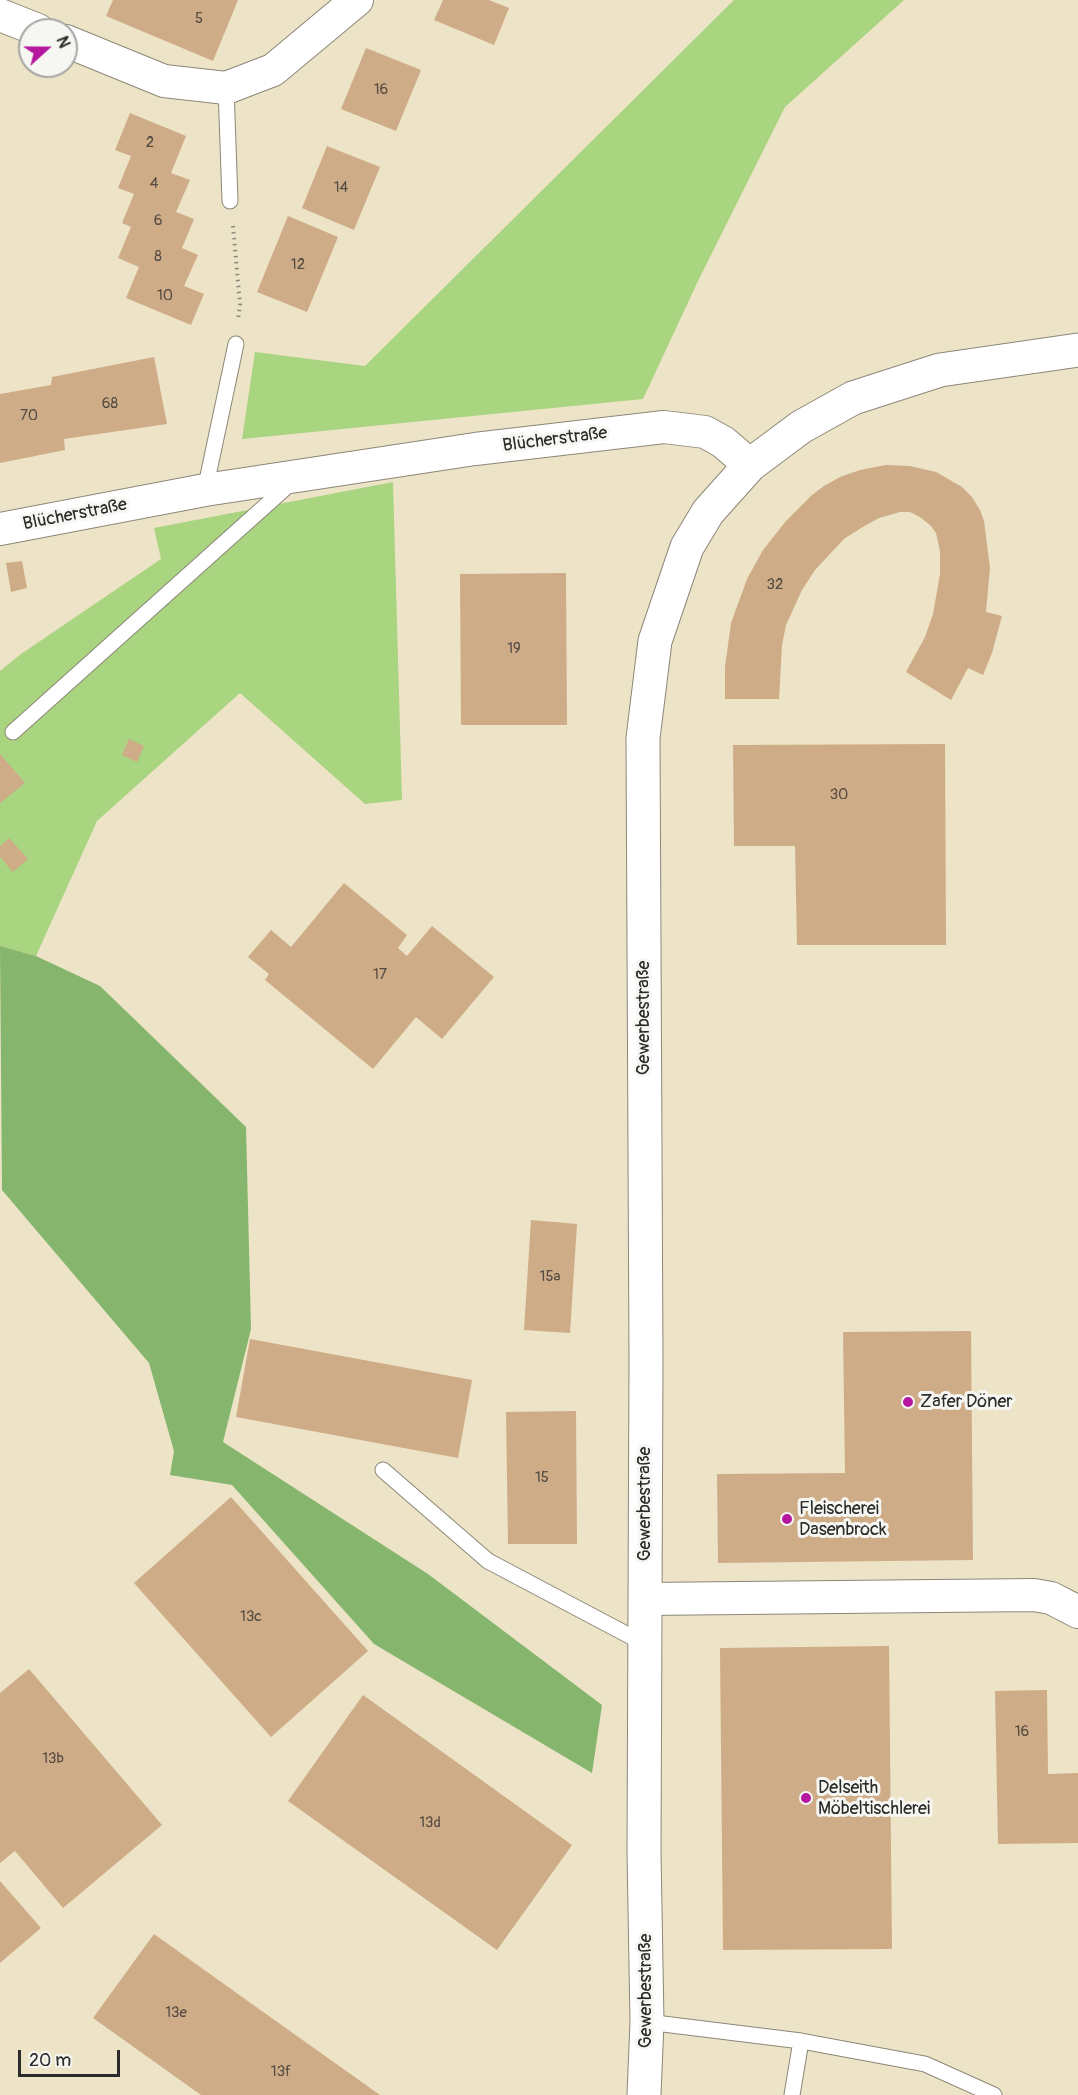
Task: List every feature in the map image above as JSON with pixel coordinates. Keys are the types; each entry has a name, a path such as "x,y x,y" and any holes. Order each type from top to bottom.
{"street":[{"path":"78,46 164,81 226,88 273,70 357,0"},
{"path":"0,15 18,22"},
{"path":"750,465 801,427 853,398 940,370 1078,350"},
{"name":"Blücherstraße","path":"0,529 205,490 474,449 664,427 705,432 723,442 750,465"},
{"name":"Gewerbestraße","path":"644,2095 647,2022 644,1852 643,738 654,642 687,547 708,512 750,465"},
{"path":"645,1599 1034,1595 1051,1598 1078,1612"}],"lane":[{"path":"226,88 230,201"},
{"path":"205,490 236,344"},
{"path":"13,732 299,476"},
{"path":"383,1470 488,1561 645,1644"},
{"path":"647,2022 801,2041 925,2064 994,2095"},
{"path":"792,2095 801,2041"}],"path":[{"path":"230,201 240,304 236,344"}],"green space":[{"path":"734,0 904,0 785,107 698,281 643,399 242,439 255,352 365,366"},
{"path":"393,482 402,800 365,804 240,693 97,821 36,956 0,946 0,671 21,654 161,559 154,528"},
{"path":"0,946 36,956 100,986 246,1127 251,1329 223,1442 428,1574 602,1705 592,1773 374,1644 232,1485 170,1475 174,1451 149,1363 2,1190"}],"building":[{"path":"113,0 238,0 213,61 106,16"},
{"path":"443,0 489,0 509,8 494,45 434,20"},
{"path":"366,48 421,70 396,131 341,109"},
{"path":"130,113 186,136 171,173 190,180 176,212 194,219 182,248 198,255 184,286 204,294 191,325 126,298 139,267 118,258 131,227 122,223 134,194 118,188 131,156 115,150"},
{"path":"327,146 380,167 354,230 302,208"},
{"path":"288,216 338,237 307,312 257,292"},
{"path":"154,357 167,424 64,439 65,450 0,463 0,394 51,385 52,377"},
{"path":"886,465 910,466 936,472 962,487 980,510 984,521 990,568 986,612 1002,616 992,653 983,675 968,668 951,700 906,672 925,637 933,614 940,574 940,551 936,533 931,526 910,512 900,512 879,518 844,539 815,570 802,590 786,625 782,645 779,699 725,699 725,667 731,623 747,579 763,550 786,521 824,486 860,470"},
{"path":"22,561 27,588 11,592 6,563"},
{"path":"566,573 567,725 461,725 460,574"},
{"path":"129,739 144,746 137,762 122,755"},
{"path":"945,744 946,945 797,945 795,846 734,846 733,745"},
{"path":"0,754 25,783 0,803"},
{"path":"9,838 28,859 13,872 0,857 0,846"},
{"path":"344,883 407,935 398,948 407,956 432,926 494,977 442,1039 416,1017 373,1069 265,980 269,974 248,957 271,930 291,947"},
{"path":"531,1220 577,1224 570,1333 524,1330"},
{"name":"Zafer Döner","path":"971,1331 973,1560 718,1563 717,1474 845,1473 843,1332"},
{"path":"250,1339 472,1380 458,1458 236,1417"},
{"path":"576,1411 577,1544 508,1544 506,1412"},
{"path":"231,1497 368,1651 271,1737 134,1583"},
{"name":"Delseith Möbeltischlerei","path":"889,1646 892,1949 723,1950 720,1648"},
{"path":"29,1669 162,1825 63,1908 15,1851 0,1863 0,1693"},
{"path":"1047,1690 1048,1774 1078,1773 1078,1843 998,1844 995,1691"},
{"path":"363,1695 572,1845 497,1950 288,1801"},
{"path":"0,1881 41,1928 0,1963"},
{"path":"154,1934 380,2095 201,2095 93,2018"}],"place":[{"name":"Zafer Döner","path":"908,1402"},
{"name":"Fleischerei Dasenbrock","path":"787,1519"},
{"name":"Delseith Möbeltischlerei","path":"806,1798"}]}
